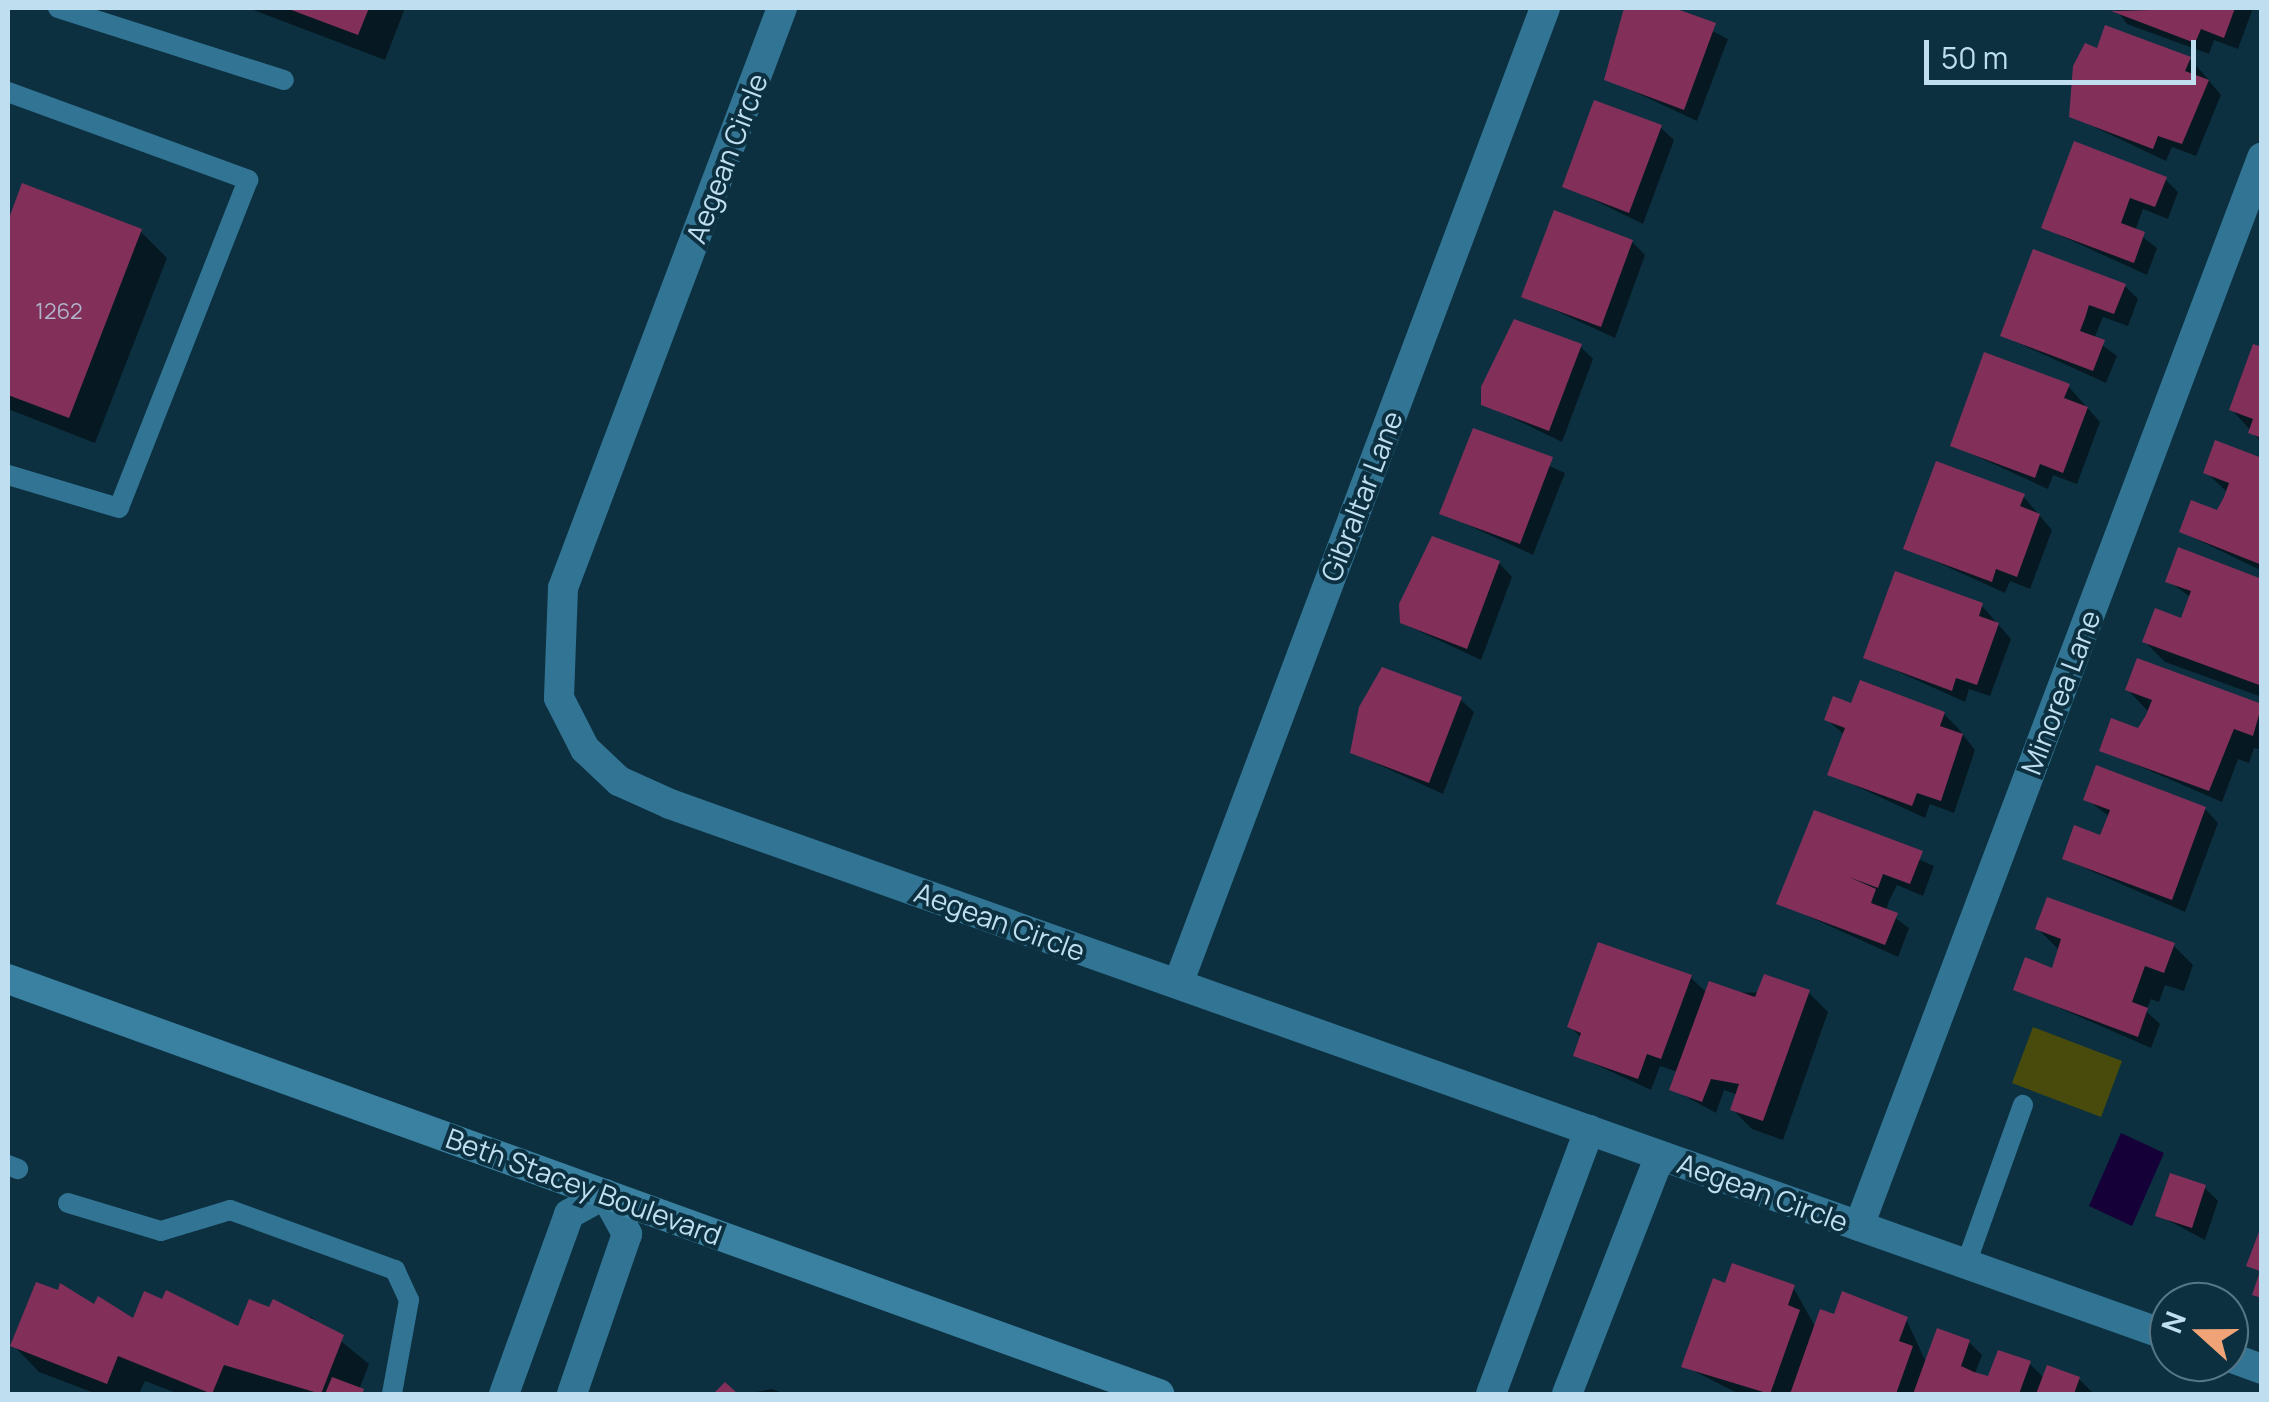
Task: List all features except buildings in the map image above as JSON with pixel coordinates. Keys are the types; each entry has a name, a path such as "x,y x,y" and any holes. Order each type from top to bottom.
{"street":[{"name":"Aegean Circle","path":"782,8 564,588 559,698 585,750 619,781 2149,1329"},
{"name":"Gibraltar Lane","path":"1178,984 1545,8"},
{"name":"Minorea Lane","path":"1860,1226 2262,158"},
{"name":"Beth Stacey Boulevard","path":"8,979 1159,1394"},
{"path":"1492,1394 1589,1130"},
{"path":"1566,1394 1660,1155"},
{"path":"504,1394 570,1214 605,1194 628,1234 572,1394"}],"lane":[{"path":"58,8 284,80"},
{"path":"8,92 248,180 120,508 8,475"},
{"path":"1966,1264 2023,1105"},
{"path":"68,1203 161,1232 230,1210 395,1270 409,1300 392,1394"}],"shaded area":[{"path":"2033,1027 2122,1061 2101,1117 2012,1083"},
{"path":"2121,1133 2164,1153 2132,1226 2089,1206"}]}
